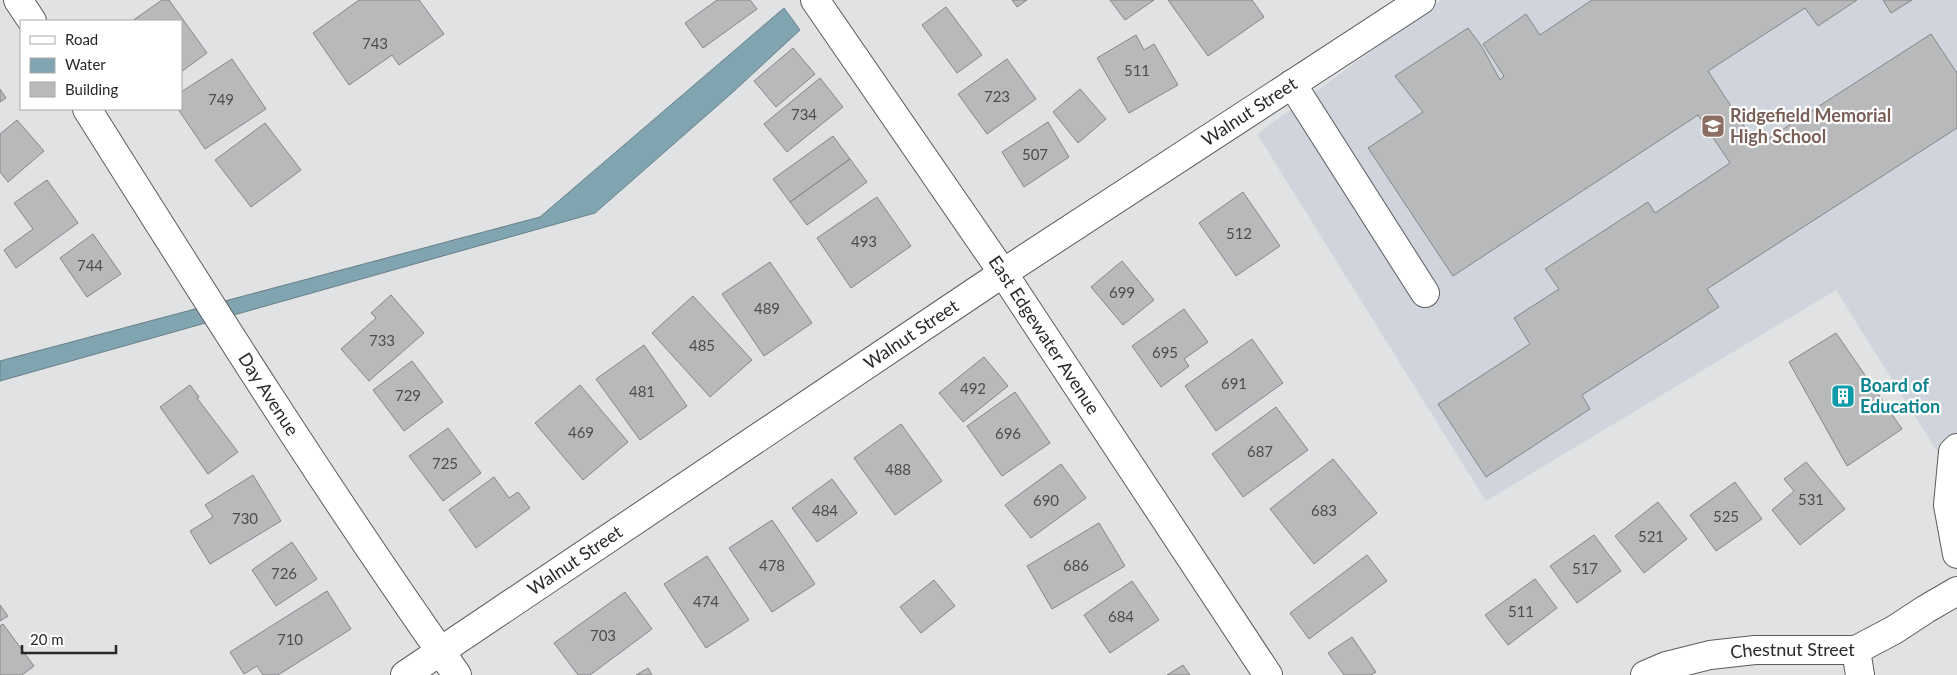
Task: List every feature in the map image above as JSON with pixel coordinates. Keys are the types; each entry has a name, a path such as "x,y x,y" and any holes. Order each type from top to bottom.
{"street":[{"path":"18,0 31,20"},
{"name":"East Edgewater Avenue","path":"815,0 1003,273 1268,675"},
{"name":"Walnut Street","path":"405,675 1003,273 1421,0"},
{"path":"1292,84 1425,293"},
{"name":"Day Avenue","path":"88,110 202,288 236,346 458,675"},
{"path":"1957,448 1953,452 1948,505 1957,554"},
{"name":"Chestnut Street","path":"1646,675 1666,666 1710,655 1755,650 1858,662 1894,630 1957,591"}],"shaded area":[{"path":"1442,0 1957,0 1957,483 1836,290 1486,501 1257,134"}],"water":[{"path":"784,8 800,30 733,92 595,213 0,381 0,361 540,217"}],"building":[{"path":"162,0 169,0 207,53 182,71 182,20 133,20"},
{"path":"359,0 419,0 444,34 399,65 392,55 349,85 313,33"},
{"path":"717,0 750,0 757,9 703,48 685,23"},
{"path":"1012,0 1027,0 1017,7"},
{"path":"1110,0 1154,0 1125,20"},
{"path":"1168,0 1252,0 1264,17 1208,56"},
{"path":"1592,0 1857,0 1818,26 1805,8 1708,71 1757,146 1931,34 1957,73 1957,128 1707,289 1719,307 1582,395 1590,409 1486,477 1438,404 1530,344 1514,318 1559,289 1545,269 1648,202 1655,213 1730,163 1698,115 1453,276 1368,148 1423,112 1395,76 1468,28 1482,47 1500,80 1504,76 1483,44 1526,14 1540,35"},
{"path":"1883,0 1912,0 1891,13"},
{"path":"946,7 982,55 957,73 922,25"},
{"path":"1136,35 1144,50 1154,44 1178,85 1129,113 1097,58"},
{"path":"793,48 815,74 776,107 754,81"},
{"path":"232,59 266,109 205,149 179,110 182,110 182,91"},
{"path":"1007,59 1036,99 987,134 958,94"},
{"path":"820,78 843,107 787,152 764,124"},
{"path":"0,89 6,98 0,102"},
{"path":"1080,89 1106,119 1078,143 1053,112"},
{"path":"17,120 44,151 8,182 0,172 0,134"},
{"path":"1048,122 1069,157 1024,187 1002,152"},
{"path":"265,123 301,170 251,207 215,160"},
{"path":"833,136 850,159 790,202 773,179"},
{"path":"850,159 867,182 807,225 790,202"},
{"path":"47,180 78,223 16,268 4,250 33,229 14,203"},
{"path":"1243,192 1280,246 1236,276 1199,223"},
{"path":"877,197 911,246 851,288 817,238"},
{"path":"93,234 121,274 87,297 60,258"},
{"path":"1122,261 1154,300 1123,325 1091,287"},
{"path":"770,262 812,323 764,356 722,294"},
{"path":"391,295 424,333 369,381 341,349 376,318 371,313"},
{"path":"693,296 752,360 710,397 652,333"},
{"path":"1184,309 1208,342 1184,359 1189,366 1161,387 1132,346"},
{"name":"Board of Education","path":"1836,333 1902,429 1847,466 1789,362"},
{"path":"1252,339 1283,383 1216,431 1185,386"},
{"path":"644,345 687,406 640,440 596,379"},
{"path":"984,357 1008,386 963,422 939,393"},
{"path":"412,361 443,402 404,431 373,390"},
{"path":"190,385 199,397 197,398 238,452 208,474 160,407"},
{"path":"580,385 628,442 583,480 535,423"},
{"path":"1015,392 1050,443 1002,476 967,426"},
{"path":"1276,407 1308,450 1243,497 1212,454"},
{"path":"901,424 942,481 895,515 854,458"},
{"path":"448,428 481,473 443,501 409,456"},
{"path":"1333,459 1377,513 1314,564 1270,509"},
{"path":"1806,462 1845,509 1800,545 1772,510 1794,491 1784,479"},
{"path":"1061,464 1086,498 1031,538 1005,505"},
{"path":"253,475 281,521 210,564 190,531 213,517 205,505"},
{"path":"494,477 509,498 518,492 530,508 476,548 449,510"},
{"path":"832,479 857,513 817,542 792,508"},
{"path":"1735,482 1762,519 1716,551 1690,515"},
{"path":"1658,502 1687,539 1644,573 1615,536"},
{"path":"772,520 815,584 772,612 729,548"},
{"path":"1099,523 1125,566 1052,609 1027,566"},
{"path":"1594,535 1621,571 1577,603 1550,566"},
{"path":"292,542 317,579 276,606 252,570"},
{"path":"1367,555 1387,581 1309,639 1290,613"},
{"path":"707,556 749,620 706,648 664,584"},
{"path":"1535,579 1557,608 1508,645 1485,615"},
{"path":"934,580 955,606 921,633 900,607"},
{"path":"1132,581 1159,620 1110,653 1084,615"},
{"path":"327,591 351,629 278,675 263,675 257,666 244,674 230,652"},
{"path":"625,592 652,629 590,675 578,675 554,643"},
{"path":"0,605 8,616 0,621"},
{"path":"3,624 34,666 22,675 0,675 0,626"},
{"path":"1352,637 1376,672 1371,675 1344,675 1328,653"},
{"path":"1183,665 1190,675 1167,675"},
{"path":"648,668 652,675 636,675"}],"place":[{"name":"Ridgefield Memorial High School","path":"1713,126"},
{"name":"Board of Education","path":"1843,396"}]}
